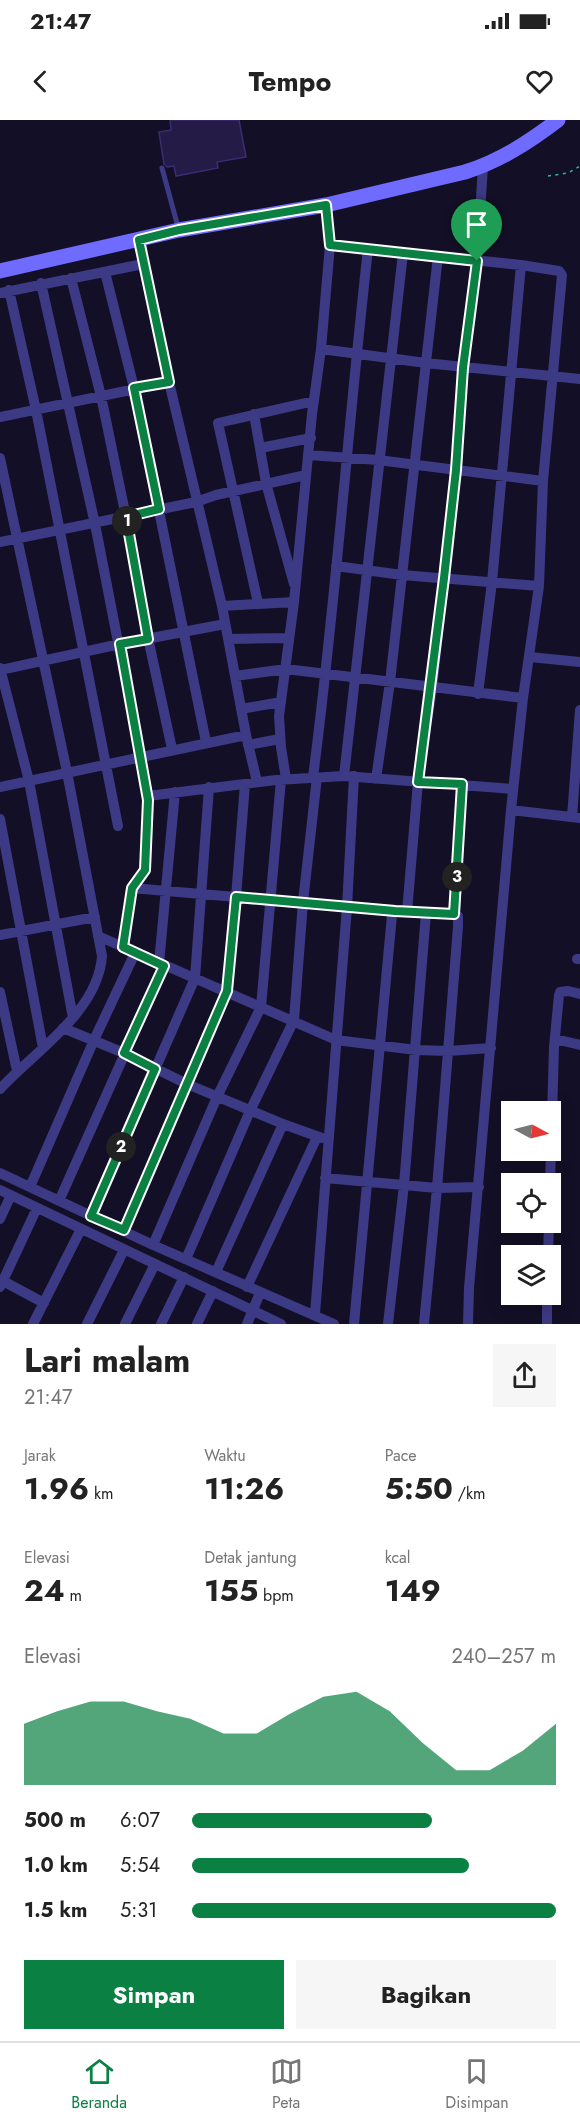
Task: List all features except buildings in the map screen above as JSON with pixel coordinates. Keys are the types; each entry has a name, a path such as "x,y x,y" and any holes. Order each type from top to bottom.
{"street":[{"path":"0,271 179,230 326,205 465,172 513,152 558,120"},
{"path":"407,912 418,782 432,688 456,470 463,368 477,261 483,166"},
{"path":"153,1245 217,1097 261,1007 283,780 279,716 296,591 330,245 326,205"},
{"path":"139,240 196,502 222,606 257,782"},
{"path":"330,245 521,266 559,271 562,274 543,481 539,586 513,789 469,1288 468,1324"},
{"path":"186,1259 250,1111 294,1020 303,902 368,249"},
{"path":"315,1314 325,1178 322,1138 336,1040 346,907 354,677 403,253"},
{"path":"376,778 390,682 438,256"},
{"path":"118,826 36,410 4,292 143,264"},
{"path":"478,694 492,582 521,266"},
{"path":"105,272 134,388 206,742"},
{"path":"71,278 101,396 148,639 172,749"},
{"path":"41,283 95,524 148,796 145,870 132,888 123,947"},
{"path":"321,349 463,368 580,379"},
{"path":"0,417 169,382"},
{"path":"258,603 218,423 314,400"},
{"path":"254,414 266,483 296,591"},
{"path":"260,448 311,438"},
{"path":"309,455 378,460 543,481"},
{"path":"0,458 67,772 102,956 101,972 73,1018 0,1089"},
{"path":"0,542 196,502 216,495 306,475"},
{"path":"336,566 402,575 539,586"},
{"path":"222,606 294,603"},
{"path":"73,1018 28,781 0,669 225,624"},
{"path":"228,639 288,638"},
{"path":"530,657 580,662"},
{"path":"235,676 286,669 523,698"},
{"path":"241,709 281,702"},
{"path":"511,810 576,818 580,710"},
{"path":"0,787 206,742 280,739"},
{"path":"148,796 257,782 349,776 513,789"},
{"path":"124,1230 227,991 244,784"},
{"path":"454,914 462,784"},
{"path":"91,1216 195,978 209,787"},
{"path":"60,1201 162,964 175,792"},
{"path":"0,819 43,1048"},
{"path":"132,888 458,916 459,927 438,1188 423,1324"},
{"path":"354,1324 392,915 395,911"},
{"path":"388,1324 404,1185 426,913"},
{"path":"0,935 95,918"},
{"path":"98,936 336,1040 416,1050 448,1051 491,1048"},
{"path":"30,1187 135,953"},
{"path":"0,992 16,1071"},
{"path":"550,1173 555,1039 560,992 580,994"},
{"path":"63,1028 124,1053 217,1097 322,1138"},
{"path":"555,1039 580,1045"},
{"path":"216,1272 283,1124"},
{"path":"247,1287 322,1138"},
{"path":"0,1173 153,1245 334,1324"},
{"path":"325,1178 438,1188 479,1187"},
{"path":"0,1190 281,1324"},
{"path":"0,1219 11,1195"},
{"path":"37,1208 2,1284 44,1303"},
{"path":"33,1324 81,1229"},
{"path":"87,1324 124,1250"},
{"path":"125,1324 155,1264"},
{"path":"161,1324 184,1277"},
{"path":"197,1324 213,1291"},
{"path":"248,1324 260,1293"},
{"path":"547,1305 547,1324"}],"lane":[{"path":"162,168 179,230"}],"path":[{"path":"548,176 568,173 580,166"}],"route":[{"path":"326,205 330,245 477,261 463,368 456,470 432,688 418,782 462,784 454,914 236,897 227,991 124,1230 91,1216 155,1069 124,1053 164,966 123,947 132,888 140,880 145,870 148,808 148,796 120,644 148,639 126,517 159,509 134,388 169,382 139,240 179,230 326,205"}]}
